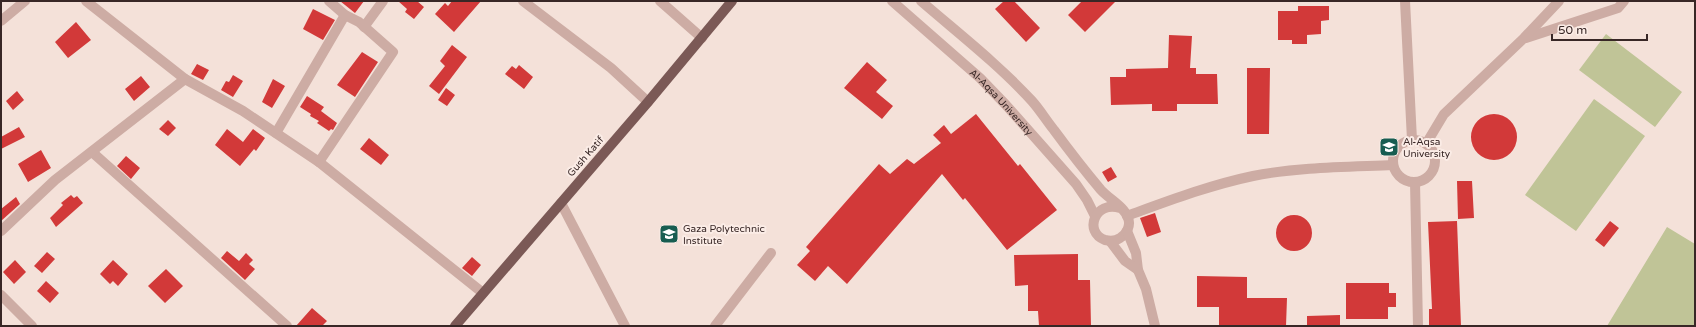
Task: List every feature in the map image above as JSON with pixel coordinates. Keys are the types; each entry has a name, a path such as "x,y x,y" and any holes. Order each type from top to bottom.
{"main road":[{"name":"Gush Katif","path":"455,326 648,102 732,1"}],"street":[{"path":"1,21 25,1"},
{"path":"86,1 185,79 243,111 320,162 483,293"},
{"path":"320,162 392,52 364,27 345,15 328,1"},
{"path":"364,27 383,1"},
{"path":"522,1 611,68 648,102"},
{"path":"660,1 702,38"},
{"name":"Al-Aqsa University","path":"892,1 980,78 1006,105 1076,184 1087,200 1095,216"},
{"name":"Al-Aqsa University","path":"921,1 996,66 1032,102 1101,190 1120,208"},
{"path":"1405,1 1412,140"},
{"path":"1426,144 1444,114 1524,38 1559,1"},
{"path":"1524,38 1618,8 1624,1"},
{"path":"276,133 345,15"},
{"path":"1,231 55,180 185,79"},
{"path":"1412,140 1419,140 1426,144 1434,154 1434,167 1427,178 1415,182 1403,179 1394,171 1392,158 1399,145 1412,140"},
{"path":"92,152 287,326"},
{"path":"1128,216 1175,199 1253,176 1297,170 1393,165"},
{"path":"1415,182 1418,326"},
{"path":"561,203 626,326"},
{"path":"1127,231 1120,238 1110,241 1105,240 1096,232 1094,222 1095,216 1107,206 1120,208 1128,216 1129,221 1127,231 1136,253 1138,270 1146,290 1155,326"},
{"path":"1110,241 1125,260 1138,270"},
{"path":"715,326 771,253"},
{"path":"1,295 32,326"}],"green space":[{"path":"1606,34 1682,92 1655,127 1579,70"},
{"path":"1594,99 1645,136 1576,231 1525,195"},
{"path":"1667,227 1695,244 1695,326 1607,326"}],"building":[{"path":"340,1 364,1 355,13"},
{"path":"398,1 417,1 424,7 414,19 405,12 407,9"},
{"path":"452,1 481,1 454,32 435,14 445,3 448,6"},
{"path":"1004,1 1014,1 1040,28 1026,42 995,9"},
{"path":"1082,1 1116,1 1085,32 1068,15"},
{"path":"1298,6 1329,6 1329,20 1321,21 1321,34 1307,35 1307,44 1292,44 1292,40 1278,40 1278,11 1298,11"},
{"path":"313,9 335,20 323,40 303,29"},
{"path":"76,22 91,40 68,58 55,42"},
{"path":"1169,35 1192,36 1190,68 1196,68 1196,74 1217,74 1218,104 1177,104 1177,111 1152,111 1152,104 1111,105 1110,77 1126,77 1126,69 1168,68"},
{"path":"452,45 467,57 439,94 429,86 445,66 440,61"},
{"path":"362,52 378,62 355,97 337,85"},
{"path":"867,62 887,80 876,92 893,106 882,119 844,88"},
{"path":"197,64 209,70 203,80 191,74"},
{"path":"519,65 533,77 524,89 505,74 512,66 516,69"},
{"path":"1247,68 1270,68 1269,134 1247,134"},
{"path":"233,75 243,81 233,97 221,90 226,81 229,82"},
{"path":"141,76 150,87 134,101 125,89"},
{"path":"273,79 285,86 272,108 262,102"},
{"path":"446,88 455,95 447,106 438,100"},
{"path":"17,91 24,100 13,110 6,101"},
{"path":"307,96 324,107 321,111 337,123 333,130 331,129 329,131 317,123 319,121 310,116 311,114 300,107"},
{"path":"976,114 1018,166 1020,164 1057,210 1007,250 965,198 963,200 942,174 847,284 828,266 815,281 797,265 810,251 806,247 879,164 890,174 907,159 914,164 941,143 933,135 944,125 951,134"},
{"path":"1494,114 1507,118 1513,124 1517,137 1513,150 1507,156 1494,160 1481,156 1475,150 1471,137 1475,124 1481,118"},
{"path":"168,120 176,128 168,136 159,129"},
{"path":"19,127 25,137 1,149 1,137"},
{"path":"227,129 243,142 253,129 265,138 256,151 254,149 240,166 215,145"},
{"path":"369,138 389,155 381,165 360,149"},
{"path":"41,150 51,168 28,182 18,164"},
{"path":"126,156 140,168 131,179 117,166"},
{"path":"1111,167 1117,177 1108,182 1102,172"},
{"path":"1457,181 1472,181 1474,218 1458,219"},
{"path":"71,195 74,198 77,196 83,203 56,227 50,218 63,205 61,203"},
{"path":"16,197 20,204 1,221 1,209"},
{"path":"1155,213 1161,232 1147,237 1140,218"},
{"path":"1298,215 1307,220 1311,226 1311,240 1307,246 1298,251 1290,251 1281,246 1277,240 1276,229 1281,220 1287,216"},
{"path":"1457,221 1461,326 1429,326 1429,309 1432,309 1428,222"},
{"path":"1610,221 1619,228 1604,247 1595,240"},
{"path":"227,251 239,261 246,253 253,260 249,264 255,269 245,280 221,258"},
{"path":"47,252 55,259 42,273 34,266"},
{"path":"1078,254 1078,280 1090,280 1091,326 1039,326 1038,311 1028,311 1028,285 1015,286 1014,255"},
{"path":"472,257 481,265 472,276 462,268"},
{"path":"15,260 26,272 14,284 3,272"},
{"path":"113,260 128,274 118,286 113,281 110,284 100,274"},
{"path":"166,269 183,286 165,303 148,286"},
{"path":"1197,276 1247,277 1247,298 1287,298 1286,326 1219,326 1219,307 1197,307"},
{"path":"46,281 59,293 50,303 37,291"},
{"path":"1346,283 1389,283 1389,293 1396,293 1396,307 1388,307 1388,319 1346,319"},
{"path":"312,308 327,321 322,326 296,326"},
{"path":"1340,315 1340,326 1307,326 1307,316"}],"place":[{"name":"Al-Aqsa University","path":"1389,147"},
{"name":"Gaza Polytechnic Institute","path":"669,234"}]}
